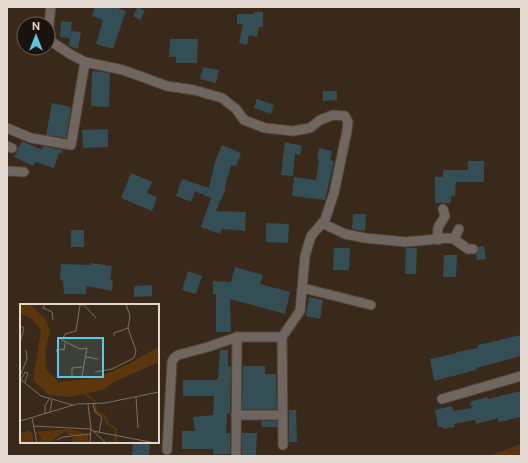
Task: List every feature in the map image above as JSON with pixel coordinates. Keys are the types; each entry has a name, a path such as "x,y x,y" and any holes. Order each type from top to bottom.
{"street":[{"path":"51,7 49,23 50,40 70,54 85,62 123,70 167,86 194,90 222,98 236,109 244,120 265,128 293,131 310,128 320,120 333,115 345,116 348,122 347,131 334,193 325,220 311,236 305,256 300,311 282,337 283,445"},
{"path":"7,128 31,138 71,145 85,62"},
{"path":"7,171 24,172"},
{"path":"438,240 438,224 445,216 443,209"},
{"path":"322,223 344,234 365,238 406,242 454,239 468,248 473,249"},
{"path":"454,239 459,229"},
{"path":"302,288 370,304"},
{"path":"167,450 172,362 174,358 178,355 237,337 282,337"},
{"path":"236,456 237,337"},
{"path":"442,400 521,376"},
{"path":"236,415 282,415"}],"shaded area":[{"path":"521,444 521,456 489,456"}],"building":[{"path":"95,7 115,7 126,11 113,49 96,44 103,20 92,16"},
{"path":"138,7 145,11 140,20 133,16"},
{"path":"254,12 263,12 263,27 259,27 257,37 249,35 247,45 239,43 243,24 237,24 237,14 254,14"},
{"path":"61,21 72,22 70,38 60,37"},
{"path":"71,31 81,32 78,49 69,46"},
{"path":"170,39 198,39 197,63 176,63 176,57 169,57"},
{"path":"203,67 219,70 216,83 200,79"},
{"path":"92,71 110,73 109,107 91,106"},
{"path":"323,91 337,91 337,100 323,101"},
{"path":"257,99 274,105 271,114 254,108"},
{"path":"52,103 71,107 66,138 46,135"},
{"path":"108,129 108,147 83,148 82,130"},
{"path":"22,141 42,150 43,146 63,150 62,153 59,153 54,168 35,162 33,166 14,157"},
{"path":"285,142 302,146 300,155 295,154 293,176 281,175"},
{"path":"222,145 241,153 236,166 231,165 226,188 216,211 246,212 245,231 222,229 220,234 201,227 211,198 195,191 191,202 176,196 182,179 209,188 215,162"},
{"path":"319,148 332,151 330,160 334,161 325,200 292,196 294,177 316,180"},
{"path":"468,161 484,161 484,182 456,182 455,196 451,196 451,203 435,203 435,177 443,177 443,170 468,170"},
{"path":"131,173 152,182 147,193 157,197 152,211 121,198"},
{"path":"353,214 366,214 365,231 352,229"},
{"path":"266,223 289,224 288,243 266,242"},
{"path":"71,230 84,230 84,247 71,247"},
{"path":"484,246 486,259 477,260 476,254 478,252 478,247"},
{"path":"334,248 350,248 349,270 333,270"},
{"path":"406,248 417,248 416,274 405,274"},
{"path":"444,255 457,255 456,277 443,277"},
{"path":"91,263 112,266 110,280 113,281 112,291 86,286 86,294 64,294 63,281 60,280 61,264 91,265"},
{"path":"235,267 263,275 260,284 290,292 285,314 230,299 231,332 216,332 216,294 213,294 213,281 231,282"},
{"path":"188,271 202,276 196,294 182,290"},
{"path":"152,285 152,296 134,297 134,286"},
{"path":"309,297 323,300 320,319 306,316"},
{"path":"521,335 521,356 434,381 430,359 478,348 478,345"},
{"path":"220,350 228,350 228,366 231,366 230,413 227,414 226,433 230,433 230,454 213,454 213,449 182,449 182,431 195,431 193,417 213,415 214,396 183,396 183,380 217,380"},
{"path":"243,366 265,366 265,374 276,374 277,409 242,409"},
{"path":"521,391 521,417 498,422 498,418 476,424 475,420 454,424 455,427 443,429 443,427 438,427 435,410 452,406 453,411 472,408 470,402 487,397 488,399"},
{"path":"289,410 296,410 297,442 289,442"},
{"path":"261,421 277,421 277,427 262,427"},
{"path":"242,433 257,433 256,456 242,456"},
{"path":"133,443 150,443 149,456 132,456"}]}
